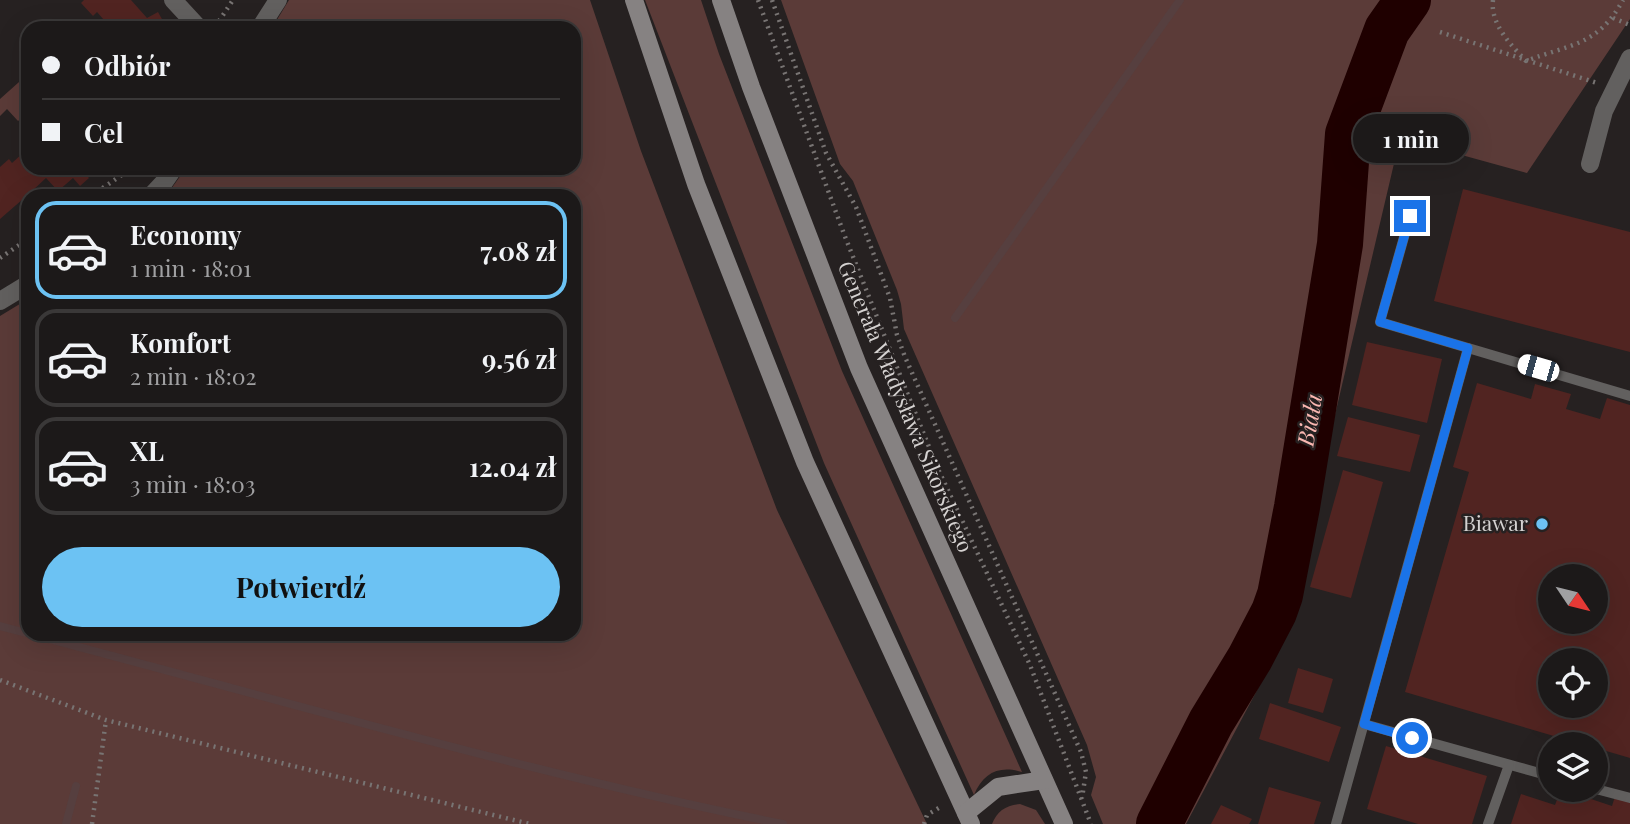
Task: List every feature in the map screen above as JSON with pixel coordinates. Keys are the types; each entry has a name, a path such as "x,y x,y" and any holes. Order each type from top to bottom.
{"main road":[{"path":"634,0 696,184 805,462 968,819 998,787 1044,780"},
{"name":"Generała Władysława Sikorskiego","path":"721,0 751,87 859,368 1064,824"}],"street":[{"path":"173,0 192,21"},
{"path":"264,21 278,0"},
{"path":"1590,164 1604,111 1630,58"},
{"path":"157,189 169,175"},
{"path":"0,301 21,288"}],"lane":[{"path":"1410,216 1380,322 1630,396"},
{"path":"1336,824 1468,348"},
{"path":"1364,724 1538,773"},
{"path":"1488,824 1509,765"},
{"path":"1608,792 1630,798"}],"path":[{"path":"758,0 839,221 908,395 938,469 1035,677 1091,824"},
{"path":"772,0 826,153 856,207 890,298 897,335 905,357 1081,752 1086,772 1082,799"},
{"path":"1493,0 1492,8 1505,38 1526,61"},
{"path":"1526,61 1598,33 1613,18 1623,0"},
{"path":"1613,18 1630,25"},
{"path":"1440,32 1614,89"},
{"path":"101,189 122,175"},
{"path":"0,258 21,244"},
{"path":"0,680 106,720 530,824"},
{"path":"92,824 106,720"}],"shaded area":[{"path":"289,0 590,0 641,151 777,510 927,824 0,824 0,316 21,303 21,641 581,641 581,189 171,189 181,175 581,175 581,21 276,21"},
{"path":"645,0 701,0 719,54 842,371 1022,772 999,770 982,781 974,795 824,463"},
{"path":"781,0 1630,0 1630,19 1527,173 1400,138 1281,645 1186,824 1103,824 1091,795 1096,777 1087,745 904,329 897,290 853,181 840,164"},
{"path":"21,80 21,119 18,121 7,109 0,116 0,99"},
{"path":"1020,804 1036,810 1045,824 992,824 1003,810"}],"building":[{"path":"84,0 131,0 147,18 158,12 163,21 105,21 97,12 93,16 81,3"},
{"path":"21,155 21,175 86,175 89,178 80,186 73,178 60,189 56,189 46,178 34,189 21,189 21,201 0,219 0,167 9,159 12,163"},
{"path":"1463,189 1630,232 1630,352 1434,301"},
{"path":"1367,342 1442,359 1427,423 1352,405"},
{"name":"Biawar","path":"1477,383 1531,399 1535,384 1571,394 1566,409 1600,419 1607,398 1630,405 1630,758 1608,752 1608,732 1540,732 1405,692 1469,472 1453,467"},
{"path":"1348,417 1420,435 1410,472 1337,456"},
{"path":"1343,470 1383,482 1351,598 1310,587"},
{"path":"1298,668 1333,679 1323,713 1288,703"},
{"path":"1270,703 1341,727 1329,762 1259,739"},
{"path":"1386,746 1487,776 1472,824 1418,824 1367,809"},
{"path":"1269,787 1321,802 1314,824 1258,824"},
{"path":"1617,790 1630,795 1630,824 1511,824 1521,794 1538,800 1538,802 1555,805 1556,802 1600,802 1612,806"},
{"path":"1221,805 1252,819 1249,824 1211,824"}],"waterway":[{"path":"955,318 1180,0"},
{"name":"Biała","path":"1159,824 1211,722 1250,658 1280,595 1340,244 1348,134 1387,30 1408,0"},
{"path":"0,626 21,632"},
{"path":"56,641 488,756 783,824"},
{"path":"66,824 76,786"}],"place":[{"name":"Biawar","path":"1542,524"}],"route":[{"path":"1410,216 1380,322 1468,348 1364,724 1412,738"}]}
